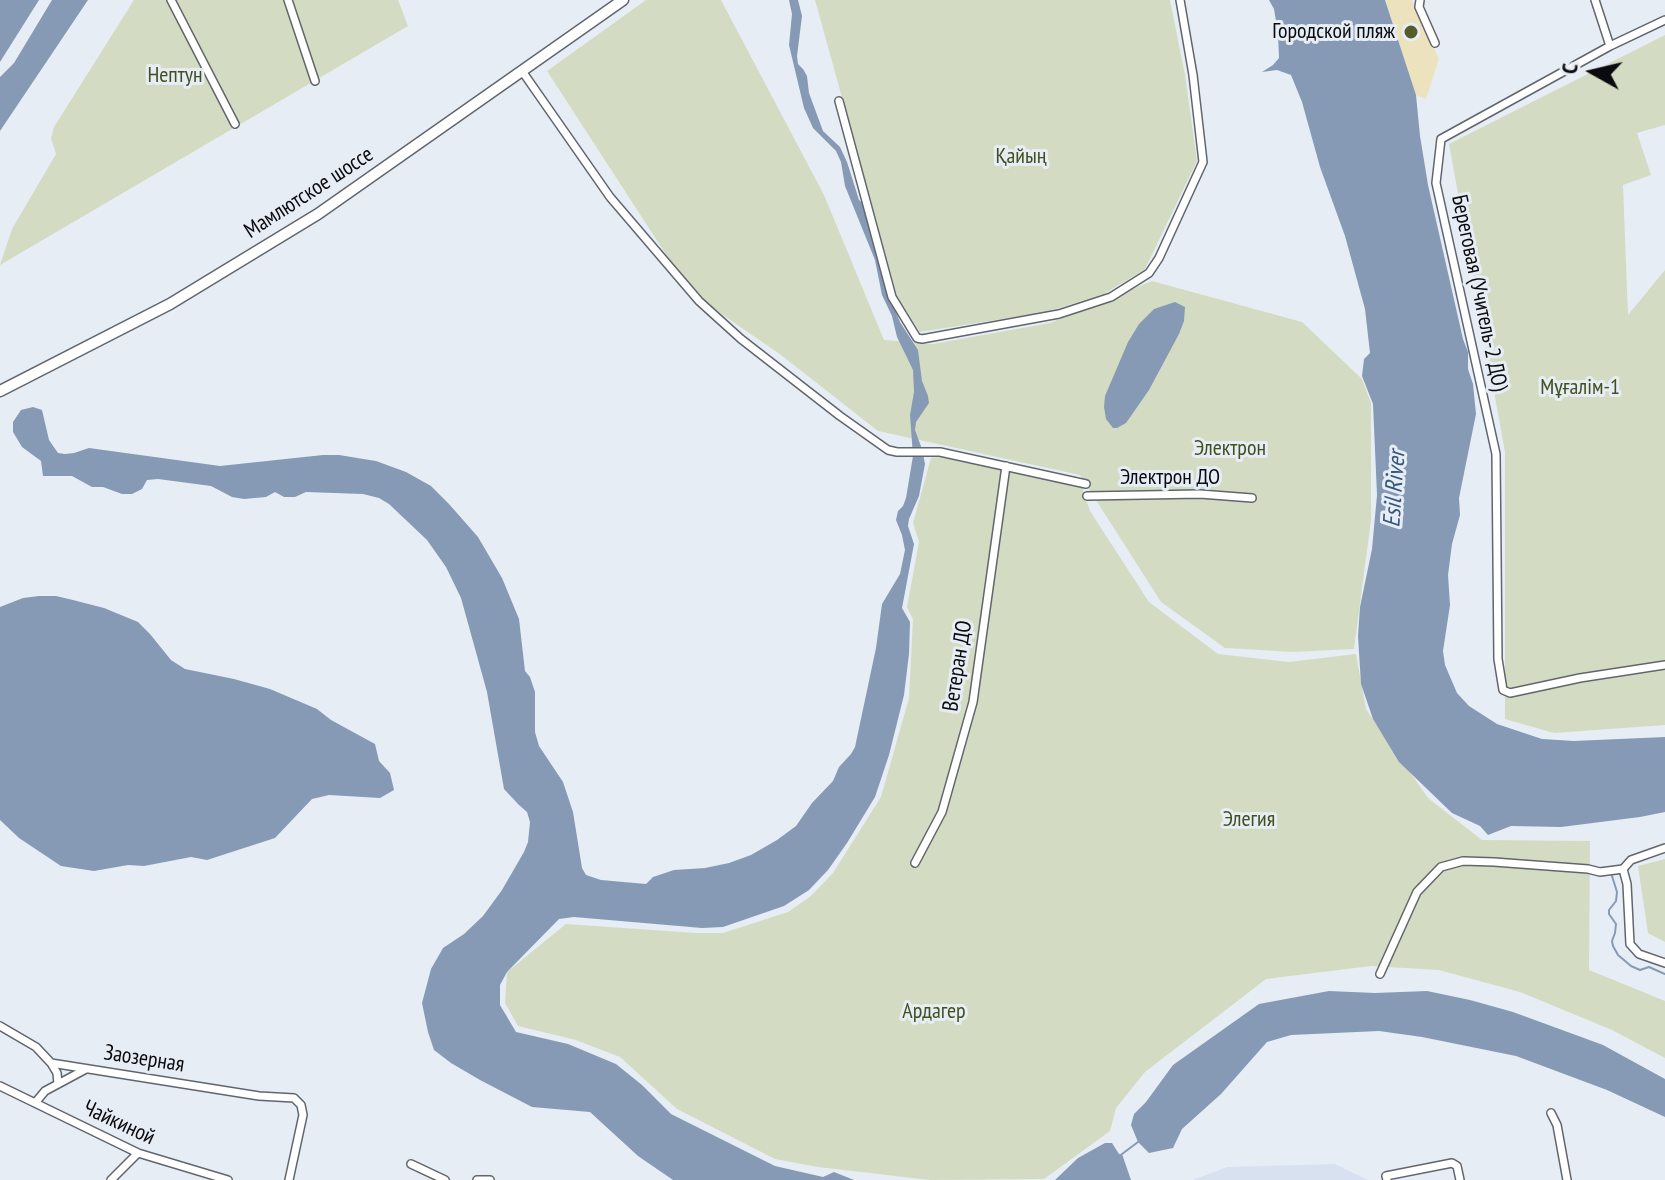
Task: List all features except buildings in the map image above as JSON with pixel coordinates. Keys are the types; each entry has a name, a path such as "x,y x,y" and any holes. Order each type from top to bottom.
{"highway":[{"name":"Мамлютское шоссе","path":"0,391 170,304 318,214 623,0"}],"street":[{"path":"171,0 235,124"},
{"path":"288,0 315,81"},
{"path":"839,101 892,297 917,338 1059,314 1111,297 1149,273 1159,258 1203,162 1180,0"},
{"path":"1420,0 1419,7 1435,43"},
{"path":"1595,0 1610,46 1665,20"},
{"name":"Береговая (Учитель-2 ДО)","path":"1610,46 1441,139 1436,183 1496,454 1498,659 1503,690 1510,693 1665,665"},
{"path":"522,71 610,197 699,301 741,339 840,416 888,450 940,452 1086,484"},
{"name":"Ветеран ДО","path":"915,863 942,812 973,702 1006,466"},
{"name":"Электрон ДО","path":"1087,496 1200,494 1252,498"},
{"path":"1380,974 1417,892 1441,867 1463,861 1600,872 1623,869 1631,860 1665,848"},
{"path":"1623,869 1627,884 1630,944 1639,954 1662,960"},
{"path":"0,1026 36,1047 57,1073 58,1084"},
{"name":"Заозерная","path":"51,1063 259,1096 294,1098 301,1105 303,1115 289,1180"},
{"path":"35,1103 45,1091 87,1068"},
{"name":"Чайкиной","path":"0,1086 138,1153 228,1180"},
{"path":"1551,1113 1557,1125 1567,1180"},
{"path":"111,1180 138,1153"},
{"path":"1386,1178 1452,1163 1457,1166 1460,1180"},
{"path":"411,1164 445,1180"},
{"path":"477,1180 490,1180"}],"shaded area":[{"path":"1335,1164 1368,1180 1193,1180 1227,1167"}],"green space":[{"name":"Нептун","path":"134,0 398,0 408,26 0,265 12,229 56,154 51,138 54,127"},
{"name":"Электрон","path":"646,0 721,0 824,195 884,340 933,344 1050,323 1152,281 1302,322 1362,379 1371,403 1371,520 1354,649 1293,652 1225,648 1161,602 1080,475 878,431 781,355 691,293 547,71"},
{"name":"Қайың","path":"815,0 1170,0 1197,161 1145,269 1104,294 1046,312 920,332 897,296"},
{"name":"Мұғалім-1","path":"1665,35 1665,125 1637,133 1651,175 1623,185 1628,315 1665,270 1665,725 1554,733 1505,719 1505,452 1449,144"},
{"path":"940,457 1082,487 1090,511 1149,602 1218,654 1289,662 1356,654 1366,709 1428,798 1482,840 1590,841 1589,970 1665,1001 1665,1058 1612,1030 1520,992 1439,970 1371,966 1266,979 1145,1072 1116,1108 1110,1131 1044,1179 930,1180 775,1159 677,1109 620,1057 576,1040 518,1026 505,1003 507,972 566,924 723,933 788,912 811,896 833,873 881,797 909,698 913,619 907,607 919,542 913,523 931,458"},
{"path":"1665,859 1665,942 1648,933 1638,866"}],"sand":[{"name":"Городской пляж","path":"1385,0 1412,0 1439,59 1426,99 1416,95"}],"water":[{"path":"0,0 39,0 0,62"},
{"path":"52,0 88,0 0,131 0,77 14,63"},
{"path":"789,0 798,0 802,16 798,64 807,76 809,93 823,131 840,147 859,200 869,213 871,236 878,249 886,289 900,322 918,350 929,403 916,422 915,430 925,464 919,496 908,526 914,544 902,608 910,622 909,654 904,695 889,755 875,797 847,843 809,890 784,906 723,927 702,928 574,917 559,919 507,972 500,985 500,1005 516,1032 568,1044 616,1064 671,1114 775,1166 823,1177 834,1172 854,1180 673,1180 638,1156 590,1112 532,1107 480,1080 434,1050 422,1003 431,969 443,948 483,916 502,890 524,852 530,822 527,812 504,789 487,692 461,598 446,567 427,540 389,504 363,494 306,492 295,497 284,497 275,492 266,497 244,499 232,497 211,486 158,479 147,480 142,489 132,494 122,494 103,487 92,487 72,476 43,476 41,461 22,447 13,432 13,422 21,410 33,407 42,410 49,440 58,453 74,453 89,448 220,466 339,455 376,461 406,472 431,486 478,537 502,578 519,619 525,671 535,692 535,732 539,746 563,782 573,812 582,868 586,875 601,880 646,884 653,877 674,870 705,868 751,855 796,826 833,781 839,767 855,747 882,604 900,574 905,550 896,520 906,498 913,456 910,415 914,392 913,370 882,295 875,260 845,186 841,162 836,151 813,128 804,108 789,45 792,14"},
{"name":"Esil River","path":"1269,0 1385,0 1416,95 1428,185 1468,352 1476,414 1448,575 1450,605 1443,651 1445,665 1457,693 1469,706 1497,724 1542,739 1574,741 1665,737 1665,812 1561,827 1511,826 1488,835 1480,826 1452,813 1399,762 1373,719 1361,684 1358,636 1377,495 1373,404 1362,376 1364,359 1370,353 1365,309 1345,236 1291,75 1277,70 1262,72 1279,58 1274,9"},
{"path":"1175,302 1185,307 1179,334 1149,390 1126,423 1113,428 1106,419 1105,396 1128,342 1139,324 1154,309"},
{"path":"56,596 104,608 138,622 171,660 185,669 270,689 317,709 375,744 379,761 390,773 394,790 380,798 329,795 312,799 275,838 207,860 191,857 94,871 61,866 19,838 0,820 0,607 23,598"},
{"path":"1329,991 1427,991 1513,1012 1603,1045 1665,1079 1665,1117 1607,1090 1516,1056 1379,1031 1291,1035 1267,1042 1221,1094 1182,1129 1173,1148 1149,1153 1138,1142 1131,1125 1134,1114 1173,1065 1259,1004"},
{"path":"1105,1143 1112,1143 1122,1154 1131,1180 1055,1180 1078,1158"}],"waterway":[{"path":"1612,876 1617,892 1616,901 1609,910 1616,924 1613,946 1631,966 1640,970 1649,967 1665,974"},
{"path":"1122,1154 1138,1142"}],"place":[{"name":"Городской пляж","path":"1411,32"}],"park label":[{"name":"Элегия","path":"1249,820"},
{"name":"Ардагер","path":"934,1012"}]}
